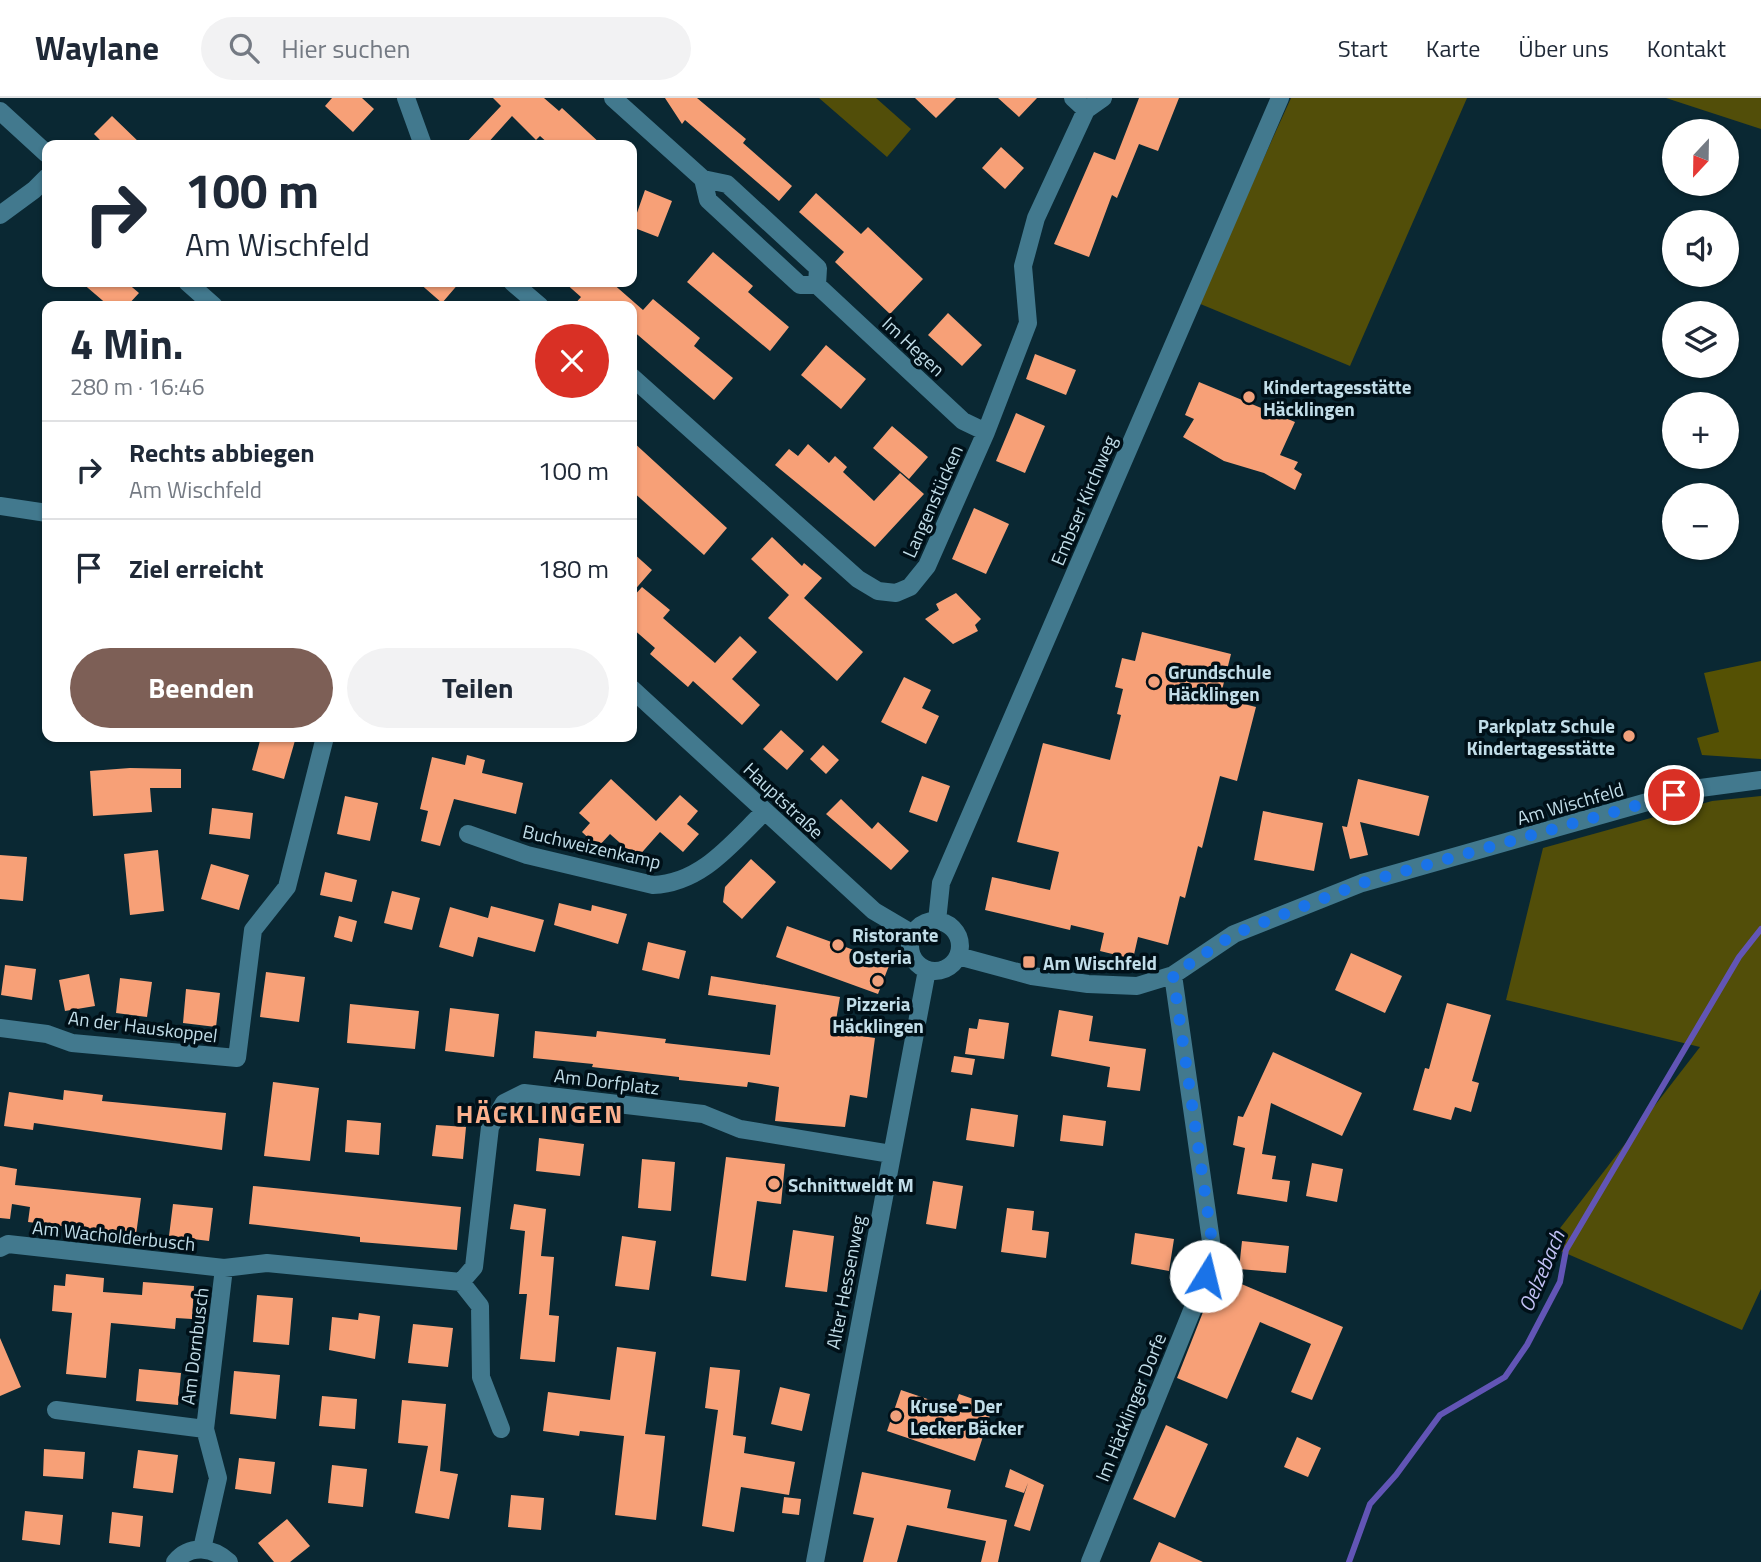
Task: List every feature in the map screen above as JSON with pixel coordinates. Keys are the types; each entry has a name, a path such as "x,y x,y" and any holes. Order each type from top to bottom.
{"street":[{"path":"406,98 421,140"},
{"name":"Im Hegen","path":"613,98 703,180 727,184 818,268 817,285"},
{"name":"Langenstücken","path":"637,381 858,579 878,591 896,593 911,587 919,580 986,432 1028,323 1023,266 1036,218 1079,104 1103,98"},
{"name":"Embser Kirchweg","path":"937,921 942,883 1280,98"},
{"path":"0,111 42,149"},
{"name":"Im Hegen","path":"703,180 708,200 800,285 817,285 963,421 986,432"},
{"path":"0,215 42,182"},
{"path":"193,287 208,301"},
{"path":"518,287 534,301"},
{"path":"0,506 42,512"},
{"name":"Hauptstraße","path":"637,694 874,911 913,934"},
{"name":"An der Hauskoppel","path":"0,1028 47,1034 72,1043 237,1058 253,930 287,887 324,742"},
{"name":"Am Wischfeld","path":"958,957 1032,976 1088,984 1137,986 1173,975 1234,934 1362,883 1693,789 1761,780"},
{"name":"Buchweizenkamp","path":"468,834 527,855 653,885 675,884 696,875 765,811"},
{"path":"937,921 945,922 957,933 960,949 958,957 941,971 927,970 911,955 913,934 926,922 937,921"},
{"name":"Alter Hessenweg","path":"815,1562 927,970"},
{"name":"Im Häcklinger Dorfe","path":"1090,1562 1206,1276 1212,1241 1173,975"},
{"name":"Am Dorfplatz","path":"461,1282 474,1267 490,1127 504,1103 524,1093 704,1114 740,1129 891,1154"},
{"name":"Am Wacholderbusch","path":"0,1248 8,1244 224,1268"},
{"path":"224,1268 267,1263 461,1282 480,1306 481,1377 501,1429"},
{"name":"Am Dornbusch","path":"202,1549 218,1478 205,1429 224,1268"},
{"name":"Am Dornbusch","path":"56,1410 205,1429"},
{"path":"175,1562 189,1551 202,1549 221,1555 229,1562"}],"shaded area":[{"path":"819,98 876,98 911,129 887,157"},
{"path":"1291,98 1467,98 1350,366 1198,303"},
{"path":"1666,98 1761,98 1761,129 1740,122 1740,119 1730,119"},
{"path":"1761,661 1761,759 1702,755 1697,738 1719,732 1704,673"},
{"path":"1761,796 1761,1289 1742,1330 1547,1245 1700,1047 1506,1000 1543,848 1712,801"}],"building":[{"path":"332,98 362,98 374,109 353,132 325,106"},
{"path":"493,98 544,98 559,111 562,108 597,140 544,140 540,136 536,140 512,116 490,140 469,140 501,106"},
{"path":"665,98 697,98 746,139 743,143 792,186 779,201 685,120 682,124"},
{"path":"915,98 956,98 936,118"},
{"path":"998,98 1037,98 1019,117"},
{"path":"1139,98 1179,98 1158,151 1139,144 1117,198 1112,195 1089,257 1054,244 1094,152 1115,160"},
{"path":"112,116 137,140 100,140 94,134"},
{"path":"1001,147 1024,168 1005,189 982,168"},
{"path":"645,190 672,201 658,237 637,229 637,213"},
{"path":"816,193 861,234 868,227 923,279 890,314 835,262 844,252 799,212"},
{"path":"713,252 753,286 748,292 789,327 770,351 687,282"},
{"path":"87,287 132,287 139,293 132,301 103,301"},
{"path":"424,287 456,287 444,301 440,301"},
{"path":"570,287 617,287 633,301 577,301 581,297"},
{"path":"653,299 700,338 694,346 733,378 714,400 637,334 637,305 643,310"},
{"path":"948,313 982,345 962,366 928,335"},
{"path":"826,345 866,379 841,409 801,375"},
{"path":"1035,354 1076,370 1066,395 1026,379"},
{"path":"1199,382 1295,422 1280,455 1298,462 1294,469 1302,474 1295,490 1264,473 1224,461 1183,437 1194,419 1185,415"},
{"path":"1016,413 1045,426 1025,473 996,461"},
{"path":"892,426 928,457 909,479 873,448"},
{"path":"808,444 829,463 835,456 847,467 843,472 874,501 900,473 924,494 875,547 775,465 789,449 798,456"},
{"path":"637,446 727,528 704,555 637,495"},
{"path":"974,508 1009,524 986,574 952,559"},
{"path":"772,537 802,566 804,563 822,578 804,598 863,652 837,681 768,618 789,595 751,559"},
{"path":"637,556 652,570 637,587"},
{"path":"642,587 670,610 663,618 715,663 740,636 757,652 732,679 760,705 742,725 693,681 688,687 650,654 655,648 637,632 637,592"},
{"path":"956,593 981,619 975,625 978,631 953,644 925,619 939,610 936,604"},
{"name":"Grundschule Häcklingen","path":"1142,632 1231,654 1220,698 1256,707 1237,781 1220,776 1202,848 1198,846 1185,898 1180,896 1168,945 1138,937 1133,959 1100,951 1104,933 1071,925 1070,930 985,910 992,877 1050,890 1059,852 1017,842 1043,743 1110,760 1121,715 1117,714 1123,689 1115,687 1122,658 1135,661"},
{"path":"904,677 931,690 922,708 939,716 926,744 881,722"},
{"path":"781,730 804,751 787,770 763,749"},
{"path":"260,742 295,742 284,779 252,770"},
{"path":"823,745 839,760 826,774 810,759"},
{"path":"467,755 485,760 482,773 523,783 516,814 454,799 440,846 421,841 428,811 420,809 432,757 465,765"},
{"path":"130,768 181,769 181,788 150,788 152,812 93,816 90,771"},
{"path":"922,776 950,786 937,822 909,812"},
{"path":"611,779 656,821 680,795 698,811 687,824 699,834 683,852 660,832 637,858 610,834 598,847 582,832 590,823 579,813"},
{"path":"1358,779 1429,796 1419,836 1360,822 1368,855 1350,859 1342,826 1347,827"},
{"path":"345,796 378,803 370,841 337,834"},
{"path":"841,799 872,829 878,822 909,851 891,870 826,814"},
{"path":"212,808 253,813 250,839 209,834"},
{"path":"1263,811 1323,823 1314,871 1254,860"},
{"path":"158,850 164,911 130,915 124,854"},
{"path":"0,855 27,857 23,901 0,899"},
{"path":"751,859 776,882 742,919 723,902 725,887"},
{"path":"211,864 249,875 239,910 201,899"},
{"path":"325,872 357,880 352,902 320,895"},
{"path":"392,891 420,898 412,930 384,923"},
{"path":"559,903 591,911 592,905 627,914 618,944 554,925"},
{"path":"491,906 544,920 535,952 478,937 473,957 439,947 450,907 488,918"},
{"path":"339,916 357,921 352,942 334,937"},
{"path":"787,926 890,963 878,994 776,957"},
{"path":"648,942 686,951 679,979 642,970"},
{"path":"1351,953 1402,976 1385,1013 1335,990"},
{"path":"5,965 36,969 32,1000 1,995"},
{"path":"266,972 305,977 299,1022 260,1017"},
{"path":"89,974 95,1006 65,1011 59,980"},
{"path":"711,976 840,997 834,1032 875,1038 867,1098 850,1095 845,1127 775,1121 779,1087 748,1082 747,1087 679,1080 679,1077 592,1067 593,1064 533,1058 535,1031 596,1037 597,1031 666,1039 665,1043 770,1055 776,1005 708,995"},
{"path":"120,978 152,982 147,1017 116,1013"},
{"path":"186,989 220,993 216,1027 183,1023"},
{"path":"1447,1003 1491,1015 1472,1081 1479,1083 1471,1112 1455,1107 1451,1120 1413,1110 1425,1068 1429,1069"},
{"path":"350,1004 419,1011 415,1049 347,1043"},
{"path":"450,1008 499,1014 494,1057 445,1051"},
{"path":"1059,1010 1093,1016 1089,1041 1146,1049 1140,1091 1107,1087 1110,1067 1051,1056"},
{"path":"979,1019 1009,1023 1004,1059 965,1054 969,1028 977,1029"},
{"path":"1273,1052 1362,1093 1342,1136 1271,1103 1262,1154 1276,1156 1272,1179 1290,1181 1287,1202 1237,1194 1245,1148 1233,1145 1238,1116 1243,1117"},
{"path":"954,1056 975,1059 972,1075 951,1072"},
{"path":"273,1082 319,1088 310,1161 264,1156"},
{"path":"64,1090 103,1095 102,1101 226,1113 222,1150 34,1123 33,1130 4,1126 9,1092 63,1100"},
{"path":"971,1108 1018,1115 1014,1147 966,1140"},
{"path":"1063,1115 1106,1121 1103,1146 1060,1141"},
{"path":"347,1120 381,1123 379,1155 345,1152"},
{"path":"436,1125 466,1127 463,1159 432,1156"},
{"path":"539,1138 584,1144 580,1176 536,1171"},
{"path":"726,1157 785,1164 781,1204 757,1201 746,1281 711,1276"},
{"path":"642,1159 675,1162 671,1211 638,1208"},
{"path":"1312,1163 1343,1169 1337,1202 1306,1196"},
{"path":"0,1166 17,1169 15,1185 141,1198 136,1235 28,1222 30,1207 12,1204 10,1219 0,1218"},
{"path":"933,1181 963,1186 956,1229 926,1224"},
{"path":"253,1186 461,1207 457,1250 360,1242 360,1237 249,1224"},
{"path":"173,1204 213,1208 209,1241 169,1236"},
{"path":"514,1204 546,1209 541,1256 554,1257 549,1315 559,1316 555,1362 520,1359 527,1294 519,1294 525,1231 510,1229"},
{"path":"1007,1208 1034,1211 1032,1230 1049,1232 1046,1258 1001,1252"},
{"path":"793,1230 834,1236 827,1292 785,1287"},
{"path":"1135,1233 1174,1239 1169,1271 1131,1264"},
{"path":"622,1236 656,1241 649,1290 615,1286"},
{"path":"1242,1241 1289,1246 1286,1273 1239,1269"},
{"path":"66,1274 104,1278 103,1292 142,1295 143,1282 194,1286 192,1319 176,1318 175,1329 111,1323 106,1378 66,1374 72,1313 52,1311 54,1285 65,1286"},
{"path":"1218,1274 1343,1327 1312,1400 1291,1392 1311,1344 1260,1322 1227,1399 1177,1378"},
{"path":"257,1295 293,1298 289,1345 253,1342"},
{"path":"359,1313 380,1316 375,1359 329,1350 332,1317 358,1320"},
{"path":"413,1324 453,1328 448,1367 408,1363"},
{"path":"0,1338 21,1387 0,1396"},
{"path":"617,1347 656,1352 645,1434 665,1436 656,1520 615,1515 624,1436 580,1431 579,1436 543,1431 548,1392 610,1400"},
{"path":"710,1367 740,1370 733,1435 746,1437 744,1453 795,1462 789,1495 741,1487 734,1532 702,1526 718,1410 705,1408"},
{"path":"139,1369 181,1373 178,1405 136,1401"},
{"path":"234,1371 280,1375 276,1419 230,1414"},
{"path":"780,1387 810,1394 802,1431 771,1424"},
{"path":"901,1390 954,1408 959,1394 993,1406 975,1461 887,1431"},
{"path":"322,1396 357,1399 355,1429 319,1426"},
{"path":"402,1400 446,1404 440,1471 458,1474 449,1519 415,1513 428,1446 398,1443"},
{"path":"1166,1425 1208,1444 1175,1518 1133,1499"},
{"path":"1297,1437 1321,1448 1308,1477 1284,1467"},
{"path":"44,1449 85,1452 83,1479 43,1476"},
{"path":"138,1450 178,1455 173,1493 133,1488"},
{"path":"239,1458 275,1462 271,1494 235,1489"},
{"path":"332,1465 367,1469 363,1507 328,1503"},
{"path":"1010,1469 1044,1485 1030,1531 1014,1526 1028,1483 1024,1493 1005,1487"},
{"path":"862,1472 951,1490 947,1508 1007,1520 998,1562 981,1562 986,1541 907,1525 897,1562 863,1562 874,1518 853,1514"},
{"path":"511,1495 544,1498 541,1530 508,1527"},
{"path":"784,1497 801,1499 799,1515 782,1513"},
{"path":"25,1511 63,1515 60,1545 22,1540"},
{"path":"112,1512 143,1516 140,1547 109,1543"},
{"path":"287,1519 310,1546 290,1562 274,1562 258,1543"},
{"path":"1159,1542 1203,1562 1150,1562"}],"waterway":[{"name":"Oelzebach","path":"1349,1562 1370,1504 1396,1475 1440,1415 1505,1377 1527,1345 1560,1282 1566,1250 1739,957 1761,929"}],"place":[{"name":"Kindertagesstätte Häcklingen","path":"1249,397"},
{"name":"Grundschule Häcklingen","path":"1154,682"},
{"name":"Parkplatz Schule Kindertagesstätte","path":"1629,736"},
{"name":"Ristorante Osteria","path":"838,945"},
{"name":"Am Wischfeld","path":"1029,962"},
{"name":"Pizzeria Häcklingen","path":"878,981"},
{"name":"Schnittweldt M","path":"774,1184"},
{"name":"Kruse - Der Lecker Bäcker","path":"896,1416"}],"district":[{"name":"HÄCKLINGEN","path":"540,1113"}],"route":[{"path":"1206,1276 1212,1241 1173,975 1234,934 1296,907 1362,883 1674,795"}]}
